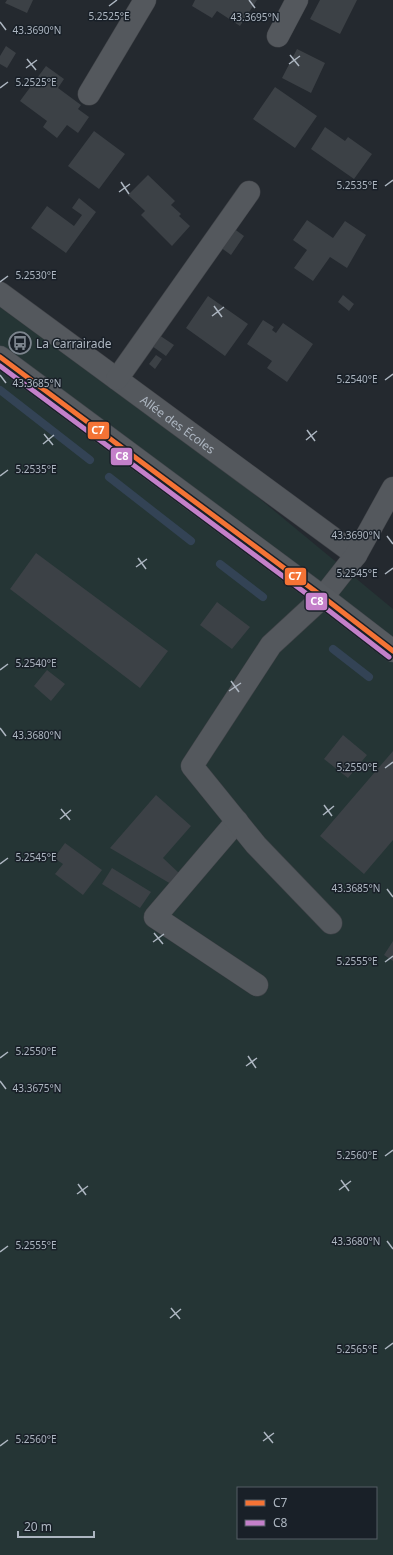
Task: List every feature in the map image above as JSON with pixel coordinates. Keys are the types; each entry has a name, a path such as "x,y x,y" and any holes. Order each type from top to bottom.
{"main road":[{"path":"0,357 323,597 393,651"}],"street":[{"path":"89,94 145,0"},
{"path":"278,36 297,0"},
{"path":"117,379 249,192"},
{"name":"Allée des Écoles","path":"0,293 356,555"},
{"path":"331,923 256,845 192,766 271,645 323,597 356,555 393,488"},
{"path":"237,821 155,917 257,985"}],"shaded area":[{"path":"0,284 393,609 393,1555 0,1555"}],"building":[{"path":"7,0 33,0 27,13 5,3"},
{"path":"195,0 257,0 240,26 217,11 212,18 192,6"},
{"path":"320,0 357,0 340,34 310,19"},
{"path":"6,46 16,53 7,68 0,64 0,56"},
{"path":"297,49 325,63 311,93 282,78"},
{"path":"46,66 64,79 58,88 81,105 78,109 89,117 78,133 67,125 57,138 43,127 47,121 20,101"},
{"path":"275,87 317,116 295,148 253,119"},
{"path":"325,127 345,141 348,137 372,154 354,179 311,149"},
{"path":"94,131 125,154 99,189 68,166"},
{"path":"148,175 175,201 171,205 181,214 179,216 190,226 172,246 141,215 145,211 128,195"},
{"path":"79,198 96,212 66,253 31,228 47,206 74,226 82,215 72,208"},
{"path":"307,220 333,238 345,221 366,235 347,268 330,257 313,281 294,268 307,250 293,240"},
{"path":"233,228 244,236 231,255 220,247"},
{"path":"343,295 354,304 349,311 338,302"},
{"path":"208,296 248,324 225,356 186,328"},
{"path":"263,320 274,327 272,330 276,333 283,323 313,344 287,382 267,368 272,361 247,344"},
{"path":"17,333 28,342 23,348 12,339"},
{"path":"159,335 174,345 166,356 152,346"},
{"path":"156,355 162,359 155,369 149,364"},
{"path":"36,553 168,651 140,688 10,589"},
{"path":"217,602 250,627 232,649 200,625"},
{"path":"47,670 65,684 51,701 34,686"},
{"path":"343,735 367,755 348,778 324,759"},
{"path":"393,751 393,840 364,874 320,836"},
{"path":"156,795 191,826 163,858 180,874 171,884 110,848"},
{"path":"65,843 102,870 83,895 55,874 63,864 54,858"},
{"path":"112,868 151,892 140,908 102,884"},
{"path":"393,941 393,961 384,955"}],"waterway":[{"path":"0,390 90,460"},
{"path":"109,477 191,541"},
{"path":"220,564 263,597"},
{"path":"333,649 369,677"}],"transit line":[{"name":"C7","path":"0,357 323,597 393,651"},
{"name":"C8","path":"0,366 319,603 389,657"}],"place":[{"name":"La Carrairade","path":"20,343"}]}
